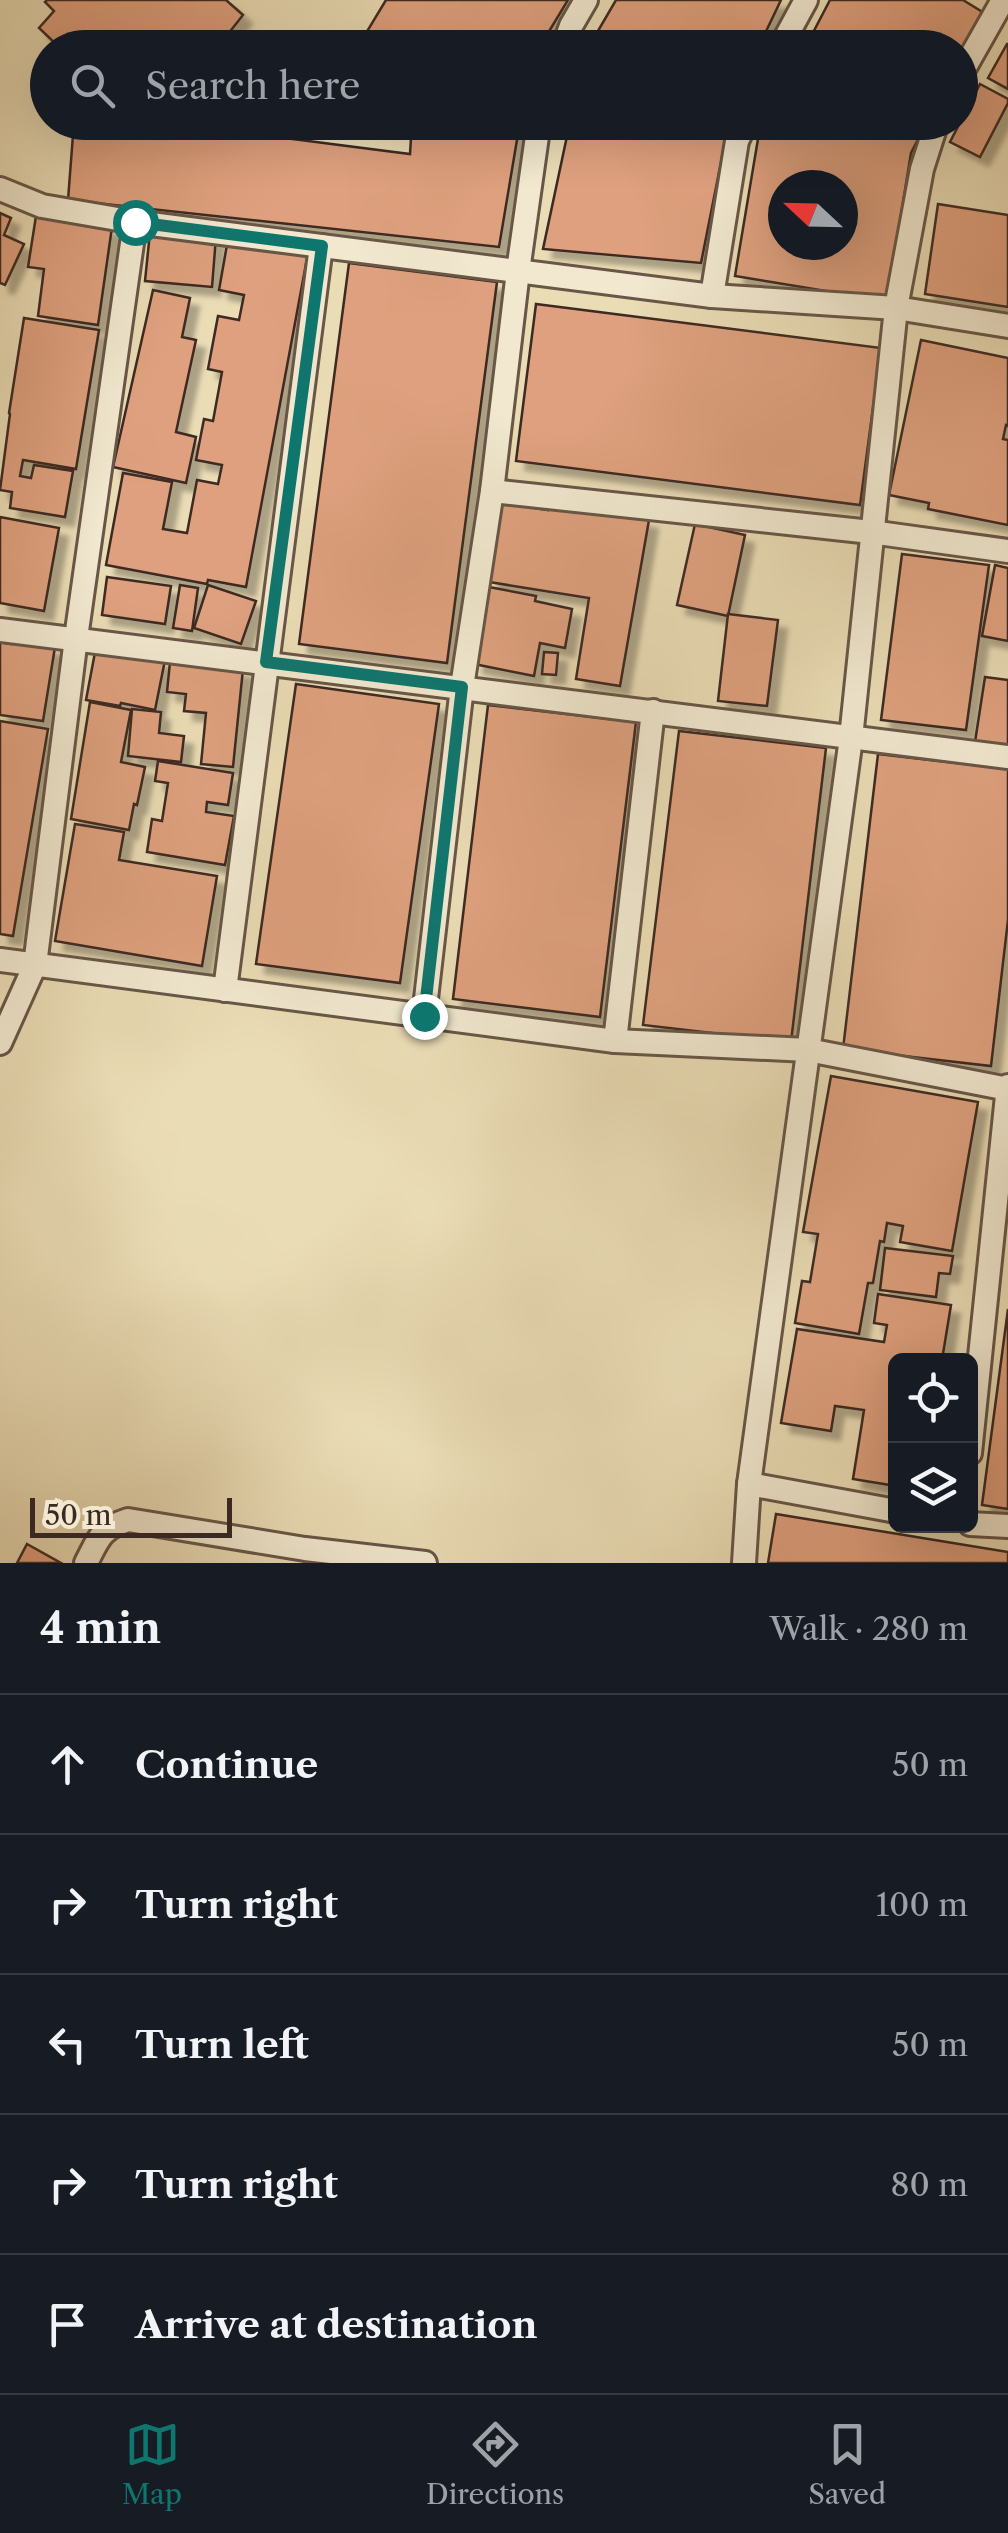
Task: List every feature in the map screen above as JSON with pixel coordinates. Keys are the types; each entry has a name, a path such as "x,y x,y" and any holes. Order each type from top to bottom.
{"street":[{"path":"569,30 586,0"},
{"path":"790,30 806,0"},
{"path":"978,44 1003,0"},
{"path":"424,1016 462,687 492,491 536,140"},
{"path":"712,296 738,140"},
{"path":"744,1563 749,1484 851,738 896,308 931,140"},
{"path":"0,189 42,206 135,222 712,296 896,308 1008,326"},
{"path":"0,1043 35,964 135,222"},
{"path":"225,990 322,246"},
{"path":"492,491 871,532 1008,551"},
{"path":"0,630 1008,757"},
{"path":"615,1041 653,711"},
{"path":"0,960 615,1041 808,1050 1008,1088 971,1443"},
{"path":"749,1484 888,1510"},
{"path":"89,1562 100,1536 111,1526 128,1520 307,1556 425,1563"},
{"path":"978,1524 1008,1526"}],"building":[{"path":"226,0 243,15 231,30 41,30 54,11 45,2"},
{"path":"386,0 568,0 550,30 368,30"},
{"path":"616,0 781,0 767,30 598,30"},
{"path":"830,0 963,0 984,13 975,30 814,30"},
{"path":"1008,44 1008,89 988,78"},
{"path":"980,84 1008,99 980,157 950,142 978,140"},
{"path":"73,140 300,140 410,154 411,140 517,140 499,247 68,200"},
{"path":"566,140 725,140 701,263 543,249"},
{"path":"758,140 918,140 911,153 887,301 735,276"},
{"path":"938,204 1008,215 1008,307 925,294"},
{"path":"0,213 11,218 4,235 24,244 5,285 0,283"},
{"path":"36,216 112,227 98,325 38,316 44,269 28,267"},
{"path":"150,232 216,237 212,287 145,281"},
{"path":"228,239 308,253 246,587 208,580 207,584 106,565 123,473 172,482 163,529 187,533 197,480 218,484 222,465 196,460 204,419 213,421 222,372 208,369 218,316 239,320 244,295 219,290"},
{"path":"349,263 497,282 447,663 299,644"},
{"path":"153,290 190,298 182,337 196,340 176,432 196,437 186,483 113,467"},
{"path":"536,304 881,348 860,505 516,461"},
{"path":"24,318 99,330 76,469 23,460 20,476 31,478 34,465 73,471 65,517 10,508 12,492 0,490"},
{"path":"921,340 1008,358 1008,426 1003,439 1008,440 1008,525 928,509 929,503 889,495"},
{"path":"502,503 548,510 549,505 649,520 620,686 576,679 589,598 489,582"},
{"path":"0,517 59,528 44,611 0,603"},
{"path":"695,524 745,535 728,616 677,605"},
{"path":"902,554 989,565 966,730 881,720"},
{"path":"995,565 1008,568 1008,641 982,636"},
{"path":"107,577 171,586 165,624 102,615"},
{"path":"180,585 198,588 192,631 173,628"},
{"path":"208,585 256,601 241,644 194,628"},
{"path":"489,587 536,596 535,601 572,609 565,648 540,643 534,676 474,664"},
{"path":"728,614 778,620 767,706 718,701"},
{"path":"0,642 55,647 43,721 0,715"},
{"path":"96,647 165,660 155,710 86,700"},
{"path":"544,652 558,653 556,675 542,674"},
{"path":"170,662 243,669 233,767 201,764 206,713 184,711 186,694 167,692"},
{"path":"985,677 1008,680 1008,746 975,742"},
{"path":"296,684 439,704 400,983 256,964"},
{"path":"90,702 131,710 121,762 145,767 129,830 71,819"},
{"path":"488,705 636,722 600,1017 453,999"},
{"path":"132,709 161,712 159,733 184,736 181,762 128,756"},
{"path":"0,721 48,729 13,936 0,934"},
{"path":"679,731 826,748 791,1042 643,1025"},
{"path":"878,754 1008,769 1008,920 991,1066 843,1049"},
{"path":"158,761 233,773 228,805 207,802 206,812 234,816 225,865 147,852 152,819 162,821 168,783 155,781"},
{"path":"75,824 124,832 119,860 217,876 202,966 55,941"},
{"path":"831,1076 978,1102 952,1251 900,1242 903,1226 887,1223 873,1283 868,1283 859,1334 795,1323 802,1281 810,1282 818,1234 803,1232"},
{"path":"885,1248 953,1256 950,1274 939,1273 936,1297 880,1290"},
{"path":"878,1294 951,1305 943,1353 888,1353 888,1485 853,1479 864,1410 835,1406 831,1431 781,1423 797,1329 884,1342 887,1325 874,1323"},
{"path":"1008,1309 1008,1509 982,1505"},
{"path":"776,1514 1008,1552 1008,1563 768,1563"},
{"path":"27,1544 61,1563 17,1563"}],"route":[{"path":"135,222 322,246 266,662 462,687 424,1016"}]}
